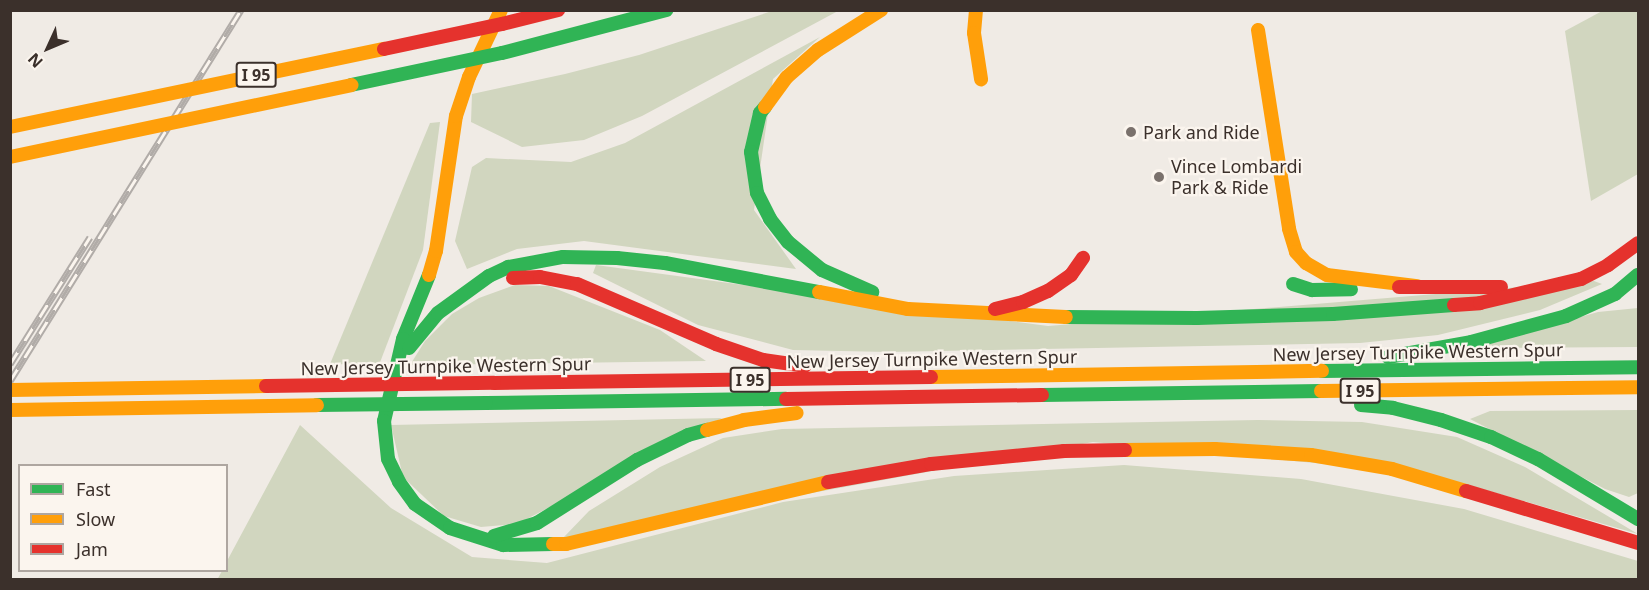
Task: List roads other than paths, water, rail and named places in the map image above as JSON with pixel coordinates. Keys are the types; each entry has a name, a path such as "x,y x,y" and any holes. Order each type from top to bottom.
{"highway":[{"name":"I 95","path":"10,127 502,17 558,10"},
{"name":"I 95","path":"10,157 502,53 666,10"},
{"path":"881,10 818,50 772,94 760,113 753,139 751,152 753,179 763,206 779,232 798,252 822,270 872,292 949,309"},
{"path":"976,10 974,33 981,79"},
{"path":"502,17 472,71 456,116 436,251 426,283 403,339 385,409 383,432 388,459 396,477 406,494 426,513 450,528 518,546 566,544 597,539 757,497 854,476 993,457 1139,448 1280,452 1364,464 1418,476 1638,543"},
{"path":"1258,30 1288,229 1296,252 1306,263 1327,275 1417,286"},
{"path":"394,374 424,327 469,289 508,267 547,259 595,257 665,263 908,309 980,311 1038,318 1297,316 1458,306 1546,290 1595,273 1638,243"},
{"path":"980,311 1012,305 1048,291 1071,275 1083,258"},
{"path":"1262,372 1406,355 1493,336 1593,306 1615,294 1638,275"},
{"path":"469,289 515,278 553,278 577,284 716,344 771,361 812,366 937,365 1006,376"},
{"path":"1293,284 1319,290 1417,286 1546,290"},
{"name":"New Jersey Turnpike Western Spur","path":"10,390 1638,367"},
{"name":"New Jersey Turnpike Western Spur","path":"10,410 1638,387"},
{"path":"1194,394 1282,405 1379,406 1441,420 1520,450 1638,519"},
{"path":"479,537 502,535 526,528 637,460 705,429 764,417 847,410 927,397"}],"railway":[{"path":"10,381 241,10"},
{"path":"10,364 90,237"}],"place":[{"name":"Park and Ride","path":"1131,132"},
{"name":"Vince Lombardi Park & Ride","path":"1159,177"}]}
